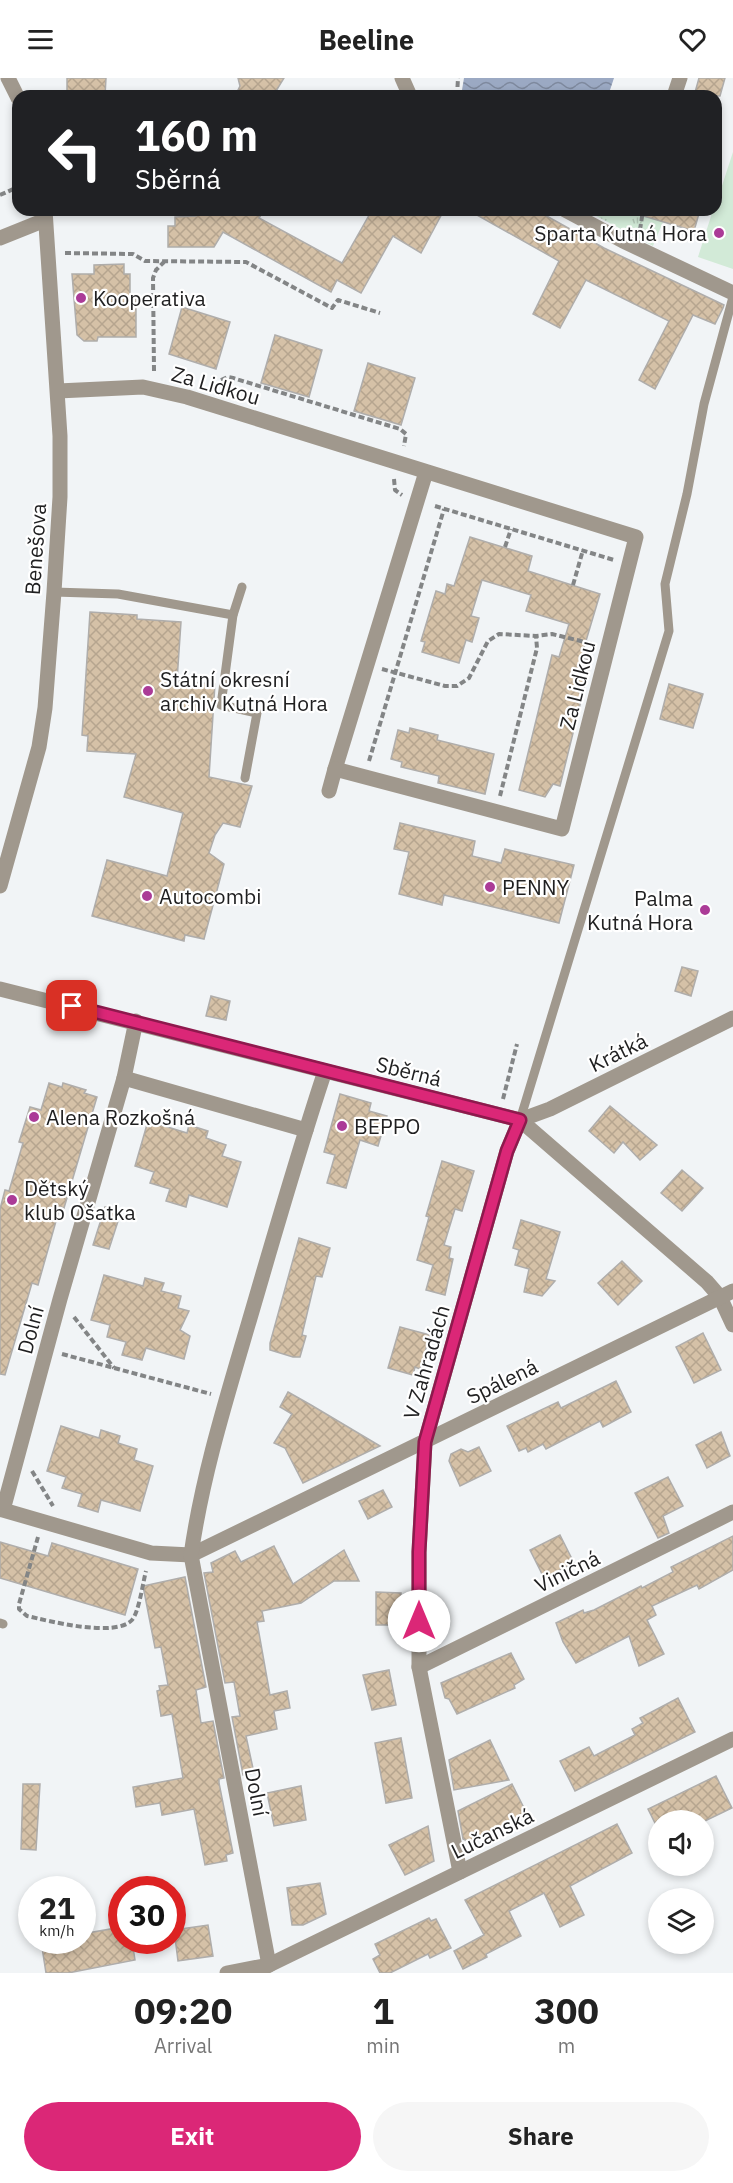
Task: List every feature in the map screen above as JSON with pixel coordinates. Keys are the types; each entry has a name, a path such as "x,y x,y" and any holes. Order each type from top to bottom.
{"street":[{"path":"0,238 43,216"},
{"name":"Benešova","path":"0,886 39,747 45,708 54,592 60,496 58,391 45,216"},
{"path":"576,216 733,295"},
{"name":"Za Lidkou","path":"58,391 143,387 175,394 636,537 562,829 335,769"},
{"path":"329,791 426,472"},
{"name":"Sběrná","path":"0,988 520,1120 707,1282 726,1294 733,1325"},
{"name":"Krátká","path":"520,1120 550,1109 733,1018"},
{"name":"Dolní","path":"136,1022 124,1078 60,1299 3,1510 151,1553 191,1555"},
{"name":"Dolní","path":"269,1965 191,1555 196,1521 227,1399 325,1071"},
{"path":"124,1078 306,1130"},
{"name":"V Zahradách","path":"460,1872 419,1667 419,1552 425,1442 507,1151 520,1120"},
{"name":"Spálená","path":"191,1555 726,1294"},
{"name":"Viničná","path":"419,1667 733,1512"},
{"name":"Lučanská","path":"255,1973 733,1739"},
{"name":"Lučanská","path":"227,1973 269,1965"}],"lane":[{"path":"520,1120 669,631 665,584 687,494 704,404 733,295"},
{"path":"242,587 233,615 220,705 257,713 245,778"},
{"path":"54,592 118,594 233,615"}],"path":[{"path":"65,253 133,254 145,261 246,262 260,272 332,308 338,300 364,311 380,313"},
{"path":"154,371 153,278 156,270 164,261"},
{"path":"417,500 629,565"},
{"path":"364,777 444,509"},
{"path":"505,547 511,529"},
{"path":"573,585 583,550"},
{"path":"367,665 445,686 457,686 469,678 484,647 493,636 506,633 536,636 552,634 608,648"},
{"path":"502,789 537,648 536,636"},
{"path":"498,1115 517,1044"},
{"path":"60,1299 114,1369"},
{"path":"46,1350 227,1399"},
{"path":"17,1458 27,1461 56,1511 52,1524 40,1530 19,1604 19,1609 27,1616 94,1628 125,1625 135,1615 151,1553"}],"green space":[{"name":"Sparta Kutná Hora","path":"733,152 733,269 698,257 711,216 722,216 722,186"},
{"path":"596,216 658,216 663,222 653,246"}],"water":[{"path":"464,78 614,78 610,90 462,90"}],"building":[{"path":"67,78 106,78 105,90 67,90"},
{"path":"238,78 284,78 277,90 238,90 240,86"},
{"path":"699,78 725,78 722,90 696,90"},
{"path":"260,216 259,218 342,263 369,216 441,216 421,253 393,236 361,293 337,280 331,292 223,232 214,247 168,247 168,226 175,226 175,217"},
{"path":"479,216 547,216 604,248 724,305 715,324 693,315 655,389 639,380 669,321 586,280 560,328 533,314 559,261"},
{"path":"643,216 698,216 694,231"},
{"path":"124,264 124,274 130,274 130,297 136,297 136,337 98,337 97,341 84,341 77,335 72,274 94,274 94,265"},
{"path":"182,307 230,322 216,369 169,354"},
{"path":"275,335 322,350 309,397 261,383"},
{"path":"368,363 415,378 401,425 354,411"},
{"path":"470,537 532,556 528,571 600,594 583,651 586,652 584,659 591,660 560,786 553,784 545,797 519,790 552,655 559,657 569,624 526,611 531,595 482,580 471,616 479,618 472,642 466,640 459,663 422,652 425,642 421,641 436,591 445,594 447,584 454,586"},
{"path":"90,612 137,615 137,619 181,622 177,681 215,684 209,777 252,786 240,827 223,823 215,835 209,853 224,864 204,939 185,935 184,941 92,916 107,860 167,876 183,813 124,797 136,754 87,751 88,736 82,735"},
{"path":"669,684 703,694 693,728 660,719"},
{"path":"410,728 438,735 437,740 494,754 485,794 438,783 439,776 401,767 402,762 391,759 398,730 409,733"},
{"path":"400,823 475,841 472,856 501,863 505,849 574,865 559,923 444,895 442,905 399,894 409,852 394,849"},
{"path":"682,967 698,971 691,996 675,991"},
{"path":"211,996 230,1001 226,1020 206,1016"},
{"path":"49,1083 62,1087 63,1083 86,1090 84,1093 97,1097 64,1208 60,1207 38,1285 32,1283 5,1375 0,1374 0,1209 5,1190 9,1191 23,1143 19,1142 30,1107 41,1110"},
{"path":"340,1094 371,1103 369,1111 387,1116 378,1146 360,1140 346,1188 327,1183 335,1155 324,1152"},
{"path":"610,1106 657,1145 640,1160 623,1142 614,1153 589,1131"},
{"path":"148,1121 187,1133 189,1125 208,1131 206,1138 226,1145 222,1156 241,1162 227,1207 189,1195 186,1207 166,1201 170,1189 150,1183 154,1172 135,1166"},
{"path":"442,1161 474,1171 462,1211 455,1209 444,1245 451,1247 449,1258 453,1259 445,1295 426,1290 433,1265 417,1260 429,1217 426,1216"},
{"path":"682,1170 703,1188 682,1211 661,1193"},
{"path":"105,1207 121,1212 109,1249 93,1245"},
{"path":"521,1220 560,1232 546,1279 555,1281 542,1296 524,1292 529,1269 515,1265 519,1250 513,1248"},
{"path":"299,1238 330,1248 322,1277 316,1276 302,1335 306,1336 300,1357 293,1357 270,1350 270,1343"},
{"path":"622,1261 642,1281 618,1305 598,1283"},
{"path":"104,1275 143,1286 145,1278 164,1283 161,1291 181,1296 178,1308 189,1311 180,1330 190,1336 184,1359 146,1348 142,1360 122,1355 126,1342 107,1337 110,1325 91,1320"},
{"path":"400,1327 430,1335 420,1369 415,1367 413,1375 388,1368"},
{"path":"703,1333 721,1370 694,1383 676,1347"},
{"path":"616,1381 631,1412 603,1427 600,1421 546,1449 543,1444 528,1452 526,1448 519,1451 507,1426 558,1402 561,1408"},
{"path":"288,1392 380,1446 303,1483 285,1448 274,1443 292,1414 280,1407"},
{"path":"61,1426 99,1438 101,1430 120,1436 118,1443 137,1449 134,1460 153,1466 140,1511 101,1500 98,1512 78,1506 82,1494 62,1488 66,1477 47,1471"},
{"path":"721,1432 730,1456 707,1468 696,1445"},
{"path":"479,1447 491,1471 460,1486 449,1461 451,1454 461,1449 468,1452"},
{"path":"668,1477 683,1506 663,1516 669,1533 658,1538 635,1493"},
{"path":"383,1490 392,1507 368,1519 359,1501"},
{"path":"560,1535 574,1563 544,1578 530,1550"},
{"path":"733,1536 733,1570 699,1589 697,1585 652,1606 656,1615 647,1620 664,1654 639,1666 629,1636 576,1663 563,1642 556,1623 583,1610 584,1613 594,1610 641,1586 642,1588 673,1572 671,1567"},
{"path":"0,1542 48,1556 52,1543 138,1569 125,1615 0,1578"},
{"path":"274,1546 293,1584 344,1550 359,1581 334,1581 301,1603 262,1611 264,1621 257,1622 270,1695 287,1691 290,1708 274,1711 277,1729 246,1736 254,1773 243,1775 232,1717 240,1716 234,1682 225,1683 204,1573 213,1572 211,1563 235,1551 241,1562"},
{"path":"185,1577 206,1687 196,1690 201,1723 213,1721 224,1778 219,1779 219,1783 233,1853 226,1855 227,1861 205,1865 194,1809 162,1815 160,1803 136,1807 133,1787 183,1778 172,1714 161,1716 157,1691 160,1690 159,1686 168,1685 161,1647 155,1648 143,1586"},
{"path":"376,1592 401,1593 400,1625 376,1625"},
{"path":"511,1653 524,1679 514,1685 515,1688 457,1714 449,1699 445,1698 441,1683"},
{"path":"389,1670 396,1705 372,1710 363,1675"},
{"path":"678,1698 695,1732 575,1791 560,1761 589,1747 594,1756 635,1735 632,1729 643,1723 640,1718"},
{"path":"401,1738 412,1798 386,1803 375,1743"},
{"path":"490,1740 509,1780 454,1790 449,1760"},
{"path":"716,1776 732,1808 714,1817 714,1810 648,1809"},
{"path":"23,1784 40,1784 36,1850 21,1849"},
{"path":"512,1784 527,1814 471,1843 463,1839 458,1811"},
{"path":"301,1786 306,1820 274,1826 267,1793"},
{"path":"617,1824 632,1853 570,1886 584,1915 560,1927 544,1893 509,1911 521,1936 463,1969 454,1951 484,1935 465,1900"},
{"path":"428,1826 434,1861 405,1875 389,1845"},
{"path":"320,1883 326,1914 303,1925 292,1925 287,1888"},
{"path":"429,1918 431,1921 436,1919 451,1948 430,1958 428,1954 390,1973 380,1973 373,1959 380,1955 375,1944"},
{"path":"208,1925 213,1956 178,1961 177,1954 186,1954 186,1928"},
{"path":"108,1929 108,1954 134,1954 135,1960 68,1973 46,1973 43,1954 96,1954 96,1932"}],"place":[{"name":"Sparta Kutná Hora","path":"719,233"},
{"name":"Kooperativa","path":"81,298"},
{"name":"Státní okresní archiv Kutná Hora","path":"148,691"},
{"name":"PENNY","path":"490,887"},
{"name":"Autocombi","path":"147,896"},
{"name":"Palma Kutná Hora","path":"705,910"},
{"name":"Alena Rozkošná","path":"34,1117"},
{"name":"BEPPO","path":"342,1126"},
{"name":"Dětský klub Ošatka","path":"12,1200"}],"route":[{"path":"72,1006 520,1120 507,1151 425,1442 419,1552 419,1621"}]}
